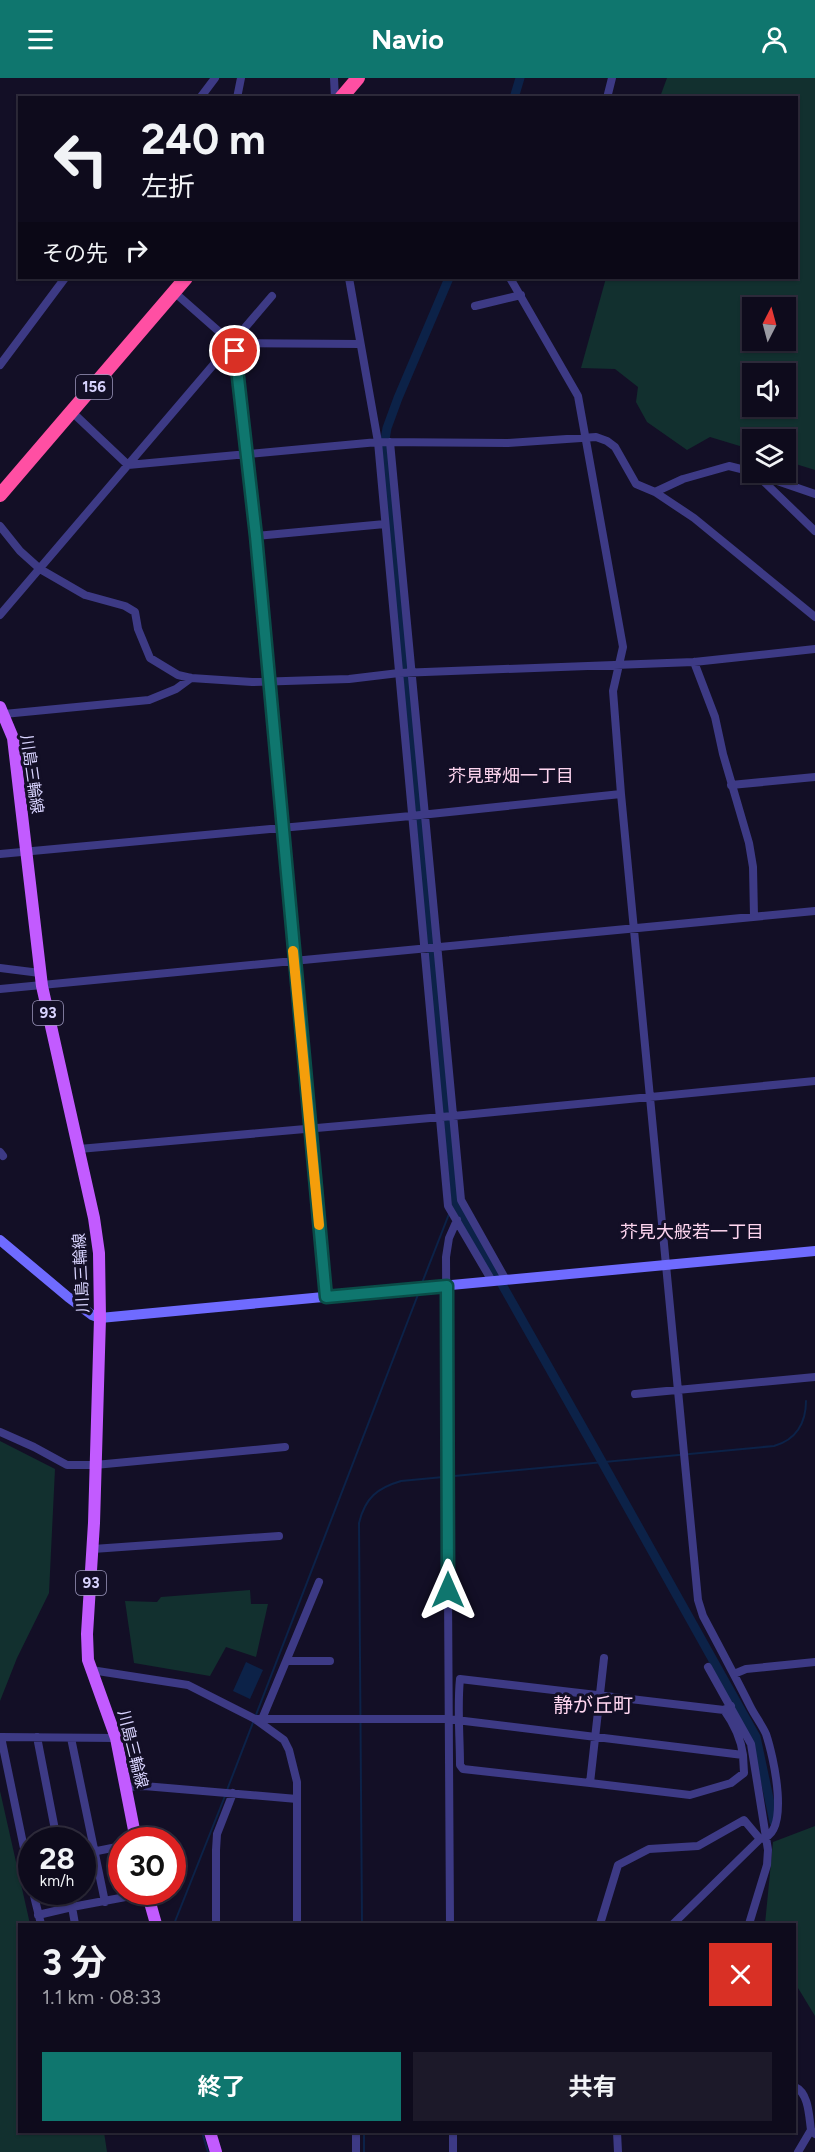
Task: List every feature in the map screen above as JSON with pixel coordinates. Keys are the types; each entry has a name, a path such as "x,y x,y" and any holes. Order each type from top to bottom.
{"highway":[{"path":"343,96 358,78"},
{"name":"156","path":"0,495 185,279"}],"main road":[{"name":"川島三輪線","path":"2,711 13,738 42,986 94,1218 99,1253 100,1318 93,1550 87,1634 88,1660 116,1738 134,1827"},
{"path":"151,1905 156,1923"},
{"path":"210,2133 216,2152"}],"street":[{"path":"202,96 215,78"},
{"path":"237,96 241,78"},
{"path":"334,78 335,96"},
{"path":"608,96 612,78"},
{"path":"0,365 64,279"},
{"path":"349,279 378,442 448,1206 492,1281"},
{"path":"511,279 578,396 623,646 613,691 621,794 698,1600 703,1616 765,1732 772,1754 779,1814 776,1828 674,1923"},
{"path":"174,292 232,343 235,351 256,536 326,1297"},
{"path":"475,306 521,295"},
{"path":"0,615 272,296"},
{"path":"232,343 360,344"},
{"path":"72,412 128,465 378,442 508,443 596,436 615,447 636,484 655,492 713,532 815,617"},
{"path":"390,442 461,1200 507,1280"},
{"path":"655,492 683,479 729,466 742,469"},
{"path":"765,483 815,531"},
{"path":"784,483 815,494"},
{"path":"256,536 385,524"},
{"path":"0,526 20,551 40,569 85,595 125,606 135,612 138,629 150,658 178,675 191,678 269,683 349,679 411,672 694,662 815,649"},
{"path":"386,544 400,542"},
{"path":"694,662 715,717 731,785 749,843 753,867 754,917"},
{"path":"2,711 149,700 176,689 191,678"},
{"path":"731,785 815,777"},
{"path":"0,854 621,794"},
{"path":"0,990 815,911"},
{"path":"0,968 40,973"},
{"path":"79,1149 815,1081"},
{"path":"450,1923 446,1257 449,1238 457,1220"},
{"path":"0,1240 68,1297 92,1315 100,1318 815,1251"},
{"path":"635,1394 815,1377"},
{"path":"0,1432 67,1465 95,1465 285,1447"},
{"path":"93,1550 279,1536"},
{"path":"259,1719 320,1582"},
{"path":"590,1783 604,1658"},
{"path":"286,1661 330,1661"},
{"path":"734,1674 746,1669 815,1662"},
{"path":"708,1667 727,1708 742,1745 744,1773 731,1783 690,1795 463,1769 460,1765 460,1721 457,1709 460,1679 727,1708"},
{"path":"91,1670 188,1685 259,1719 284,1740 289,1750 297,1782 297,1923"},
{"path":"727,1708 751,1744 767,1865 749,1923"},
{"path":"259,1719 448,1719 743,1755"},
{"path":"21,1827 1,1737 116,1738"},
{"path":"37,1737 54,1827"},
{"path":"71,1738 90,1827"},
{"path":"126,1787 144,1786 297,1799"},
{"path":"216,1923 218,1833 233,1793"},
{"path":"600,1923 618,1865 649,1849 698,1846 744,1820 763,1838"},
{"path":"96,1856 105,1902"},
{"path":"38,1915 108,1901"},
{"path":"36,1905 41,1923"},
{"path":"72,1907 75,1923"},
{"path":"796,2087 804,2095 813,2132 798,2152"},
{"path":"356,2133 356,2152"},
{"path":"453,2133 453,2152"},
{"path":"617,2133 618,2152"}],"green space":[{"path":"667,78 815,78 815,470 796,464 796,429 742,429 742,447 710,437 687,450 647,422 636,402 638,387 615,369 581,368 606,279 798,279 798,96 660,96"},
{"path":"0,1441 55,1469 49,1593 17,1658 0,1701"},
{"path":"250,1590 251,1604 268,1604 256,1657 226,1647 210,1676 134,1663 125,1601 157,1602 161,1597"},
{"path":"0,1791 18,1871 18,1905 26,1905 30,1923 18,1923 18,2133 104,2133 107,2152 0,2152"},
{"path":"815,1826 815,2016 796,1985 796,1923 765,1923 773,1842"}],"water":[{"path":"246,1662 263,1670 250,1699 233,1691"}],"waterway":[{"path":"515,96 520,78"},
{"path":"449,279 398,398 387,428 383,451 456,1203 756,1737 774,1822"},
{"path":"422,1283 449,1214"},
{"path":"227,1790 419,1292"},
{"path":"362,1923 359,1523 373,1495 401,1481 774,1446 788,1440 798,1430 806,1409 806,1401"},
{"path":"174,1923 225,1796"},
{"path":"202,2133 208,2152"},
{"path":"364,2133 364,2152"}],"slow traffic":[{"path":"293,951 319,1225"}],"district":[{"name":"芥見野畑一丁目","path":"511,776"},
{"name":"芥見大般若一丁目","path":"692,1232"},
{"name":"静が丘町","path":"593,1705"}],"route":[{"path":"235,351 256,536 326,1297 447,1286 448,1590"}]}
